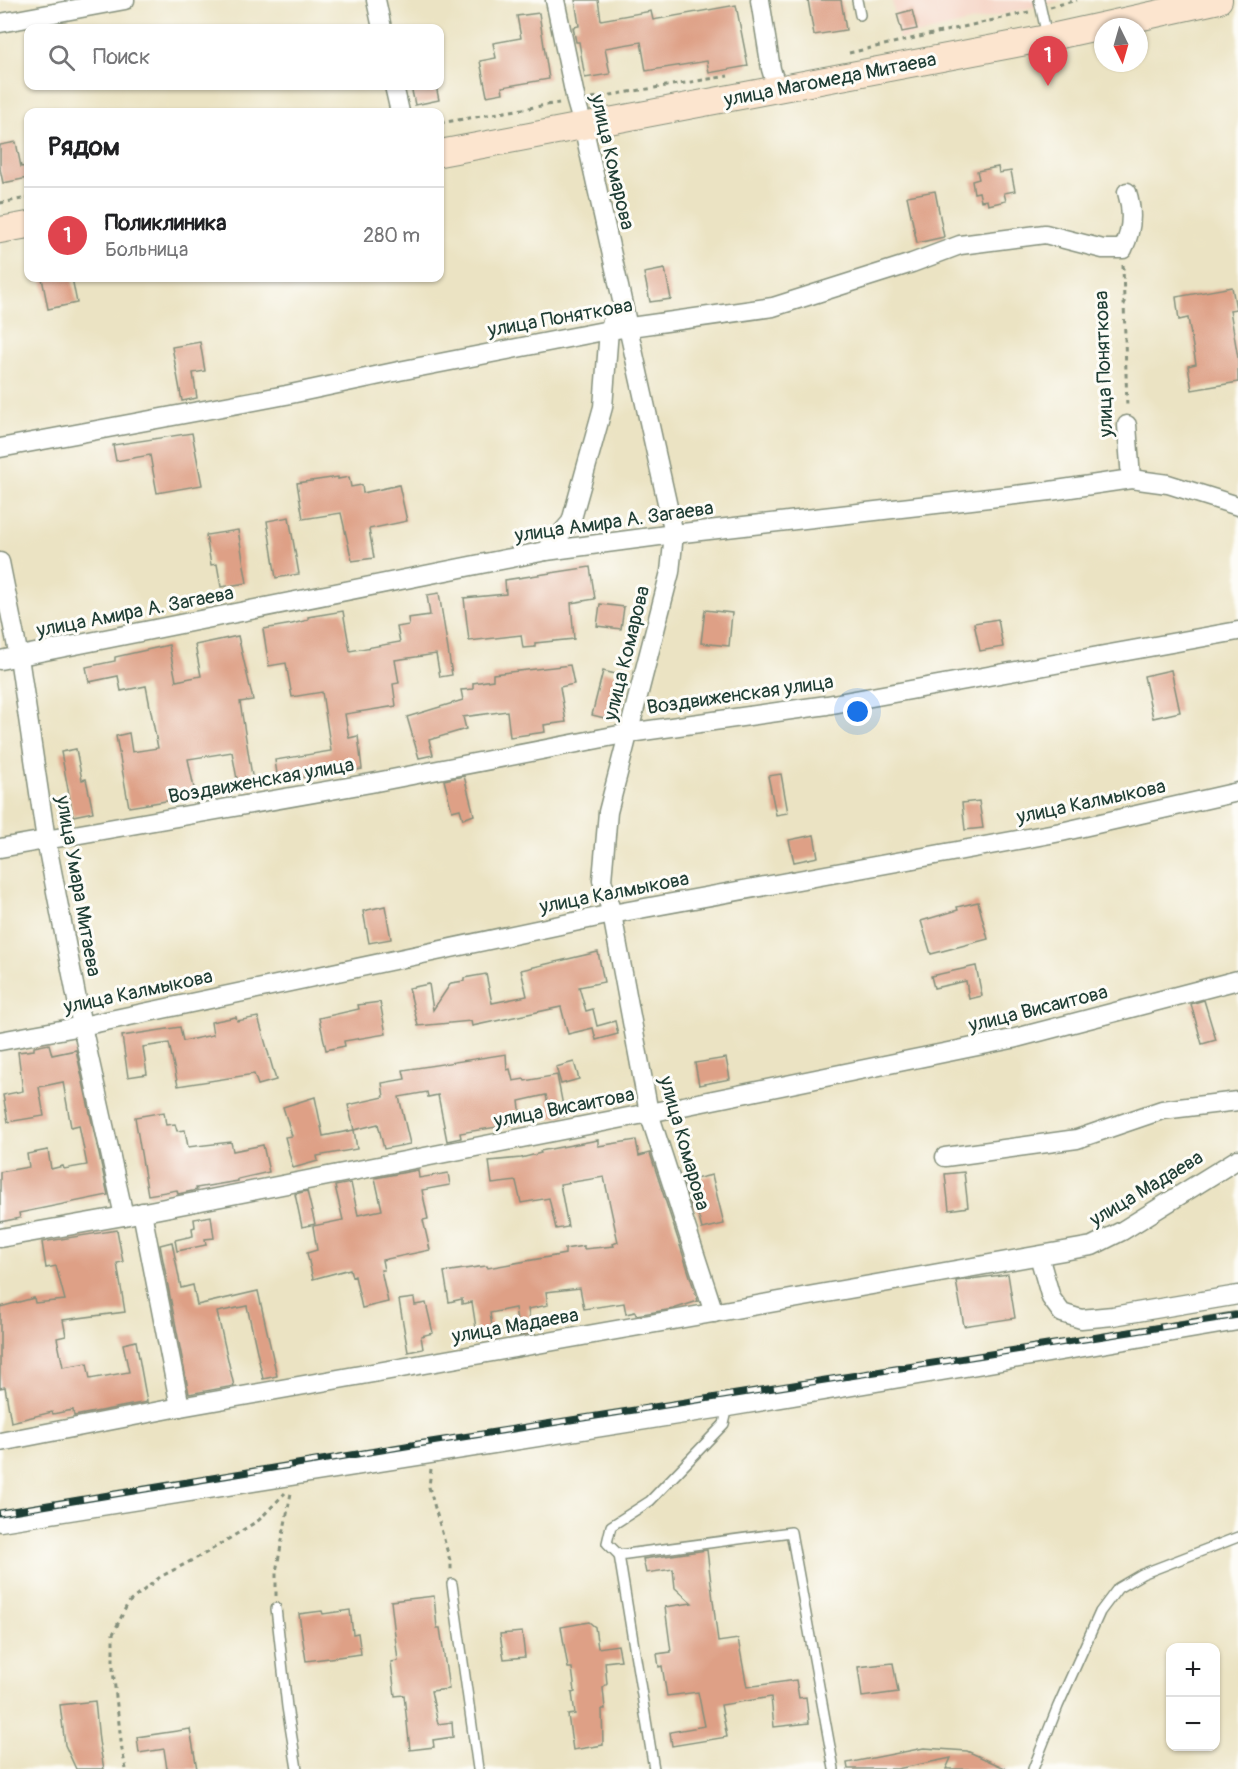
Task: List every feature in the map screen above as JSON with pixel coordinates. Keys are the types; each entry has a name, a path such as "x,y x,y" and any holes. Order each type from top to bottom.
{"street":[{"path":"0,22 125,0"},
{"path":"376,0 381,24"},
{"name":"улица Комарова","path":"555,0 674,534 670,572 608,812 602,880 612,914 649,1113 714,1313"},
{"path":"760,0 771,69 777,89"},
{"name":"улица Магомеда Митаева","path":"444,152 1047,38 1219,0"},
{"path":"395,90 399,108"},
{"path":"1123,249 1129,237 1130,226 1131,206 1127,192"},
{"path":"0,230 24,226"},
{"name":"улица Поняткова","path":"0,448 286,395 399,370 609,330 773,307 912,263 960,245 1045,234 1103,249 1123,249"},
{"path":"546,551 571,522 603,407 609,330 621,294"},
{"name":"улица Поняткова","path":"1127,425 1131,479"},
{"name":"улица Амира А. Загаева","path":"0,660 546,551 674,534 1050,491 1131,479 1168,484 1238,506"},
{"name":"улица Умара Митаева","path":"0,562 19,657 46,840 82,1026 123,1216"},
{"name":"Воздвиженская улица","path":"0,848 371,783 629,733 827,705 1238,631"},
{"name":"улица Калмыкова","path":"0,1041 82,1026 612,914 1061,832 1238,792"},
{"name":"улица Висаитова","path":"0,1238 649,1113 1012,1039 1238,980"},
{"path":"945,1157 1077,1139 1162,1110 1238,1101"},
{"name":"улица Мадаева","path":"0,1442 180,1407 1092,1246 1122,1231 1238,1159"},
{"path":"142,1212 180,1407"},
{"path":"1039,1256 1051,1298 1062,1313 1081,1319 1113,1317 1238,1295"},
{"path":"0,1522 728,1407 1238,1321"}],"lane":[{"path":"857,0 860,15"},
{"path":"1040,4 1047,38"},
{"path":"654,1769 618,1555 607,1543 611,1526 650,1501 724,1424 728,1407"},
{"path":"618,1555 792,1532 834,1769"},
{"path":"1033,1769 1100,1612 1118,1588 1142,1574 1238,1537"},
{"path":"452,1584 478,1769"},
{"path":"276,1608 287,1707 297,1769"}],"path":[{"path":"840,55 1040,4 1077,0"},
{"path":"444,122 737,75"},
{"path":"0,203 24,199"},
{"name":"улица Поняткова","path":"1123,249 1127,425"},
{"path":"432,1452 429,1487 451,1564 452,1584"},
{"path":"126,1769 113,1670 113,1634 128,1604 160,1578 259,1520 292,1486 276,1572 276,1608"}],"shaded area":[{"path":"892,0 1064,0 899,39"}],"building":[{"path":"575,0 598,0 601,20 651,11 653,20 736,5 748,66 709,73 707,61 646,71 641,42 605,48 610,74 585,78 579,42 576,42 573,27 579,26"},
{"path":"808,0 841,0 846,30 814,35"},
{"path":"912,10 917,29 902,32 897,14"},
{"path":"539,13 549,79 502,87 503,93 487,96 480,61 496,58 493,43 521,38 517,16"},
{"path":"412,90 437,90 439,100 415,105"},
{"path":"16,142 21,167 24,167 24,179 3,183 0,169 0,145"},
{"path":"998,167 999,173 1011,171 1015,191 1004,193 1006,201 988,205 987,200 981,201 979,192 974,193 972,181 979,179 977,171"},
{"path":"935,191 944,237 917,243 907,196"},
{"path":"665,269 671,299 650,302 644,273"},
{"path":"43,282 73,282 77,303 48,309"},
{"path":"1232,287 1236,309 1230,310 1238,358 1238,382 1192,390 1188,366 1196,364 1188,318 1179,320 1176,297"},
{"path":"200,342 205,371 193,373 197,398 182,401 172,347"},
{"path":"192,433 202,485 157,493 150,455 116,461 113,445"},
{"path":"338,477 338,479 349,477 351,487 362,485 363,493 399,485 407,521 369,529 374,558 352,561 341,513 303,519 297,483"},
{"path":"289,517 299,574 276,578 267,521"},
{"path":"238,530 247,583 221,587 217,564 211,565 206,535"},
{"path":"590,567 595,599 571,603 574,639 535,643 535,647 523,648 521,635 469,641 464,598 506,594 505,580"},
{"path":"439,593 452,675 440,677 436,654 395,660 399,683 393,684 396,706 345,714 349,738 358,736 362,769 278,781 275,760 331,751 322,692 292,697 286,663 269,666 263,629 308,620 308,617 343,611 350,651 400,642 397,627 409,625 408,618 430,615 427,595"},
{"path":"600,604 624,607 621,629 597,626"},
{"path":"705,610 732,613 729,646 701,643"},
{"path":"998,619 1003,647 980,651 974,623"},
{"path":"238,636 253,700 240,702 254,788 239,790 232,752 188,759 195,793 172,798 172,800 129,807 116,736 129,733 132,752 158,748 146,686 121,691 118,676 89,682 86,667 115,661 115,657 169,645 176,681 201,676 195,645"},
{"path":"570,665 574,684 560,687 566,722 544,725 545,732 510,737 507,711 463,717 466,729 429,740 433,755 419,758 407,717 463,700 461,690 473,689 473,683 493,680 493,674"},
{"path":"1171,670 1180,712 1153,718 1144,676"},
{"path":"603,671 624,676 613,720 592,715"},
{"path":"76,749 82,780 86,779 93,812 73,816 61,752"},
{"path":"781,774 788,813 776,815 768,776"},
{"path":"464,776 474,815 463,819 460,809 452,811 444,780"},
{"path":"979,801 983,828 965,830 962,803"},
{"path":"814,835 818,857 794,862 789,840"},
{"path":"978,902 988,939 931,954 921,921 958,910 957,907"},
{"path":"385,906 391,939 369,943 363,911"},
{"path":"598,952 604,982 579,987 586,1011 593,1009 597,1026 615,1021 618,1034 596,1040 593,1028 568,1034 561,1007 472,1026 471,1021 418,1026 409,988 429,984 433,1010 451,983 486,974 492,1003 527,996 521,970"},
{"path":"976,966 982,996 969,999 966,981 934,988 931,976"},
{"path":"1204,1000 1216,1040 1202,1044 1191,1004"},
{"path":"380,1002 386,1034 344,1041 345,1046 326,1050 319,1018 359,1009 358,1005"},
{"path":"236,1017 237,1021 258,1017 276,1080 258,1085 254,1074 178,1086 169,1043 143,1047 147,1074 128,1077 122,1036 180,1027 183,1041 213,1035 211,1022"},
{"path":"49,1044 52,1055 76,1050 108,1195 19,1213 20,1218 0,1222 0,1172 29,1167 27,1154 48,1150 51,1169 87,1165 79,1125 71,1127 63,1082 39,1087 44,1116 8,1122 3,1095 23,1091 18,1052 34,1050 34,1047"},
{"path":"506,1054 507,1070 510,1069 513,1081 557,1075 565,1116 551,1118 546,1095 519,1101 522,1123 460,1133 461,1138 447,1141 438,1095 428,1097 427,1092 399,1097 410,1144 384,1149 378,1124 354,1130 348,1105 384,1097 382,1083 405,1079 403,1070"},
{"path":"726,1058 730,1079 699,1085 695,1063"},
{"path":"574,1062 579,1079 561,1084 556,1067"},
{"path":"315,1097 323,1136 354,1130 357,1149 317,1156 318,1161 293,1168 285,1137 292,1136 283,1107"},
{"path":"164,1112 166,1125 175,1124 177,1131 185,1130 188,1147 231,1142 233,1151 263,1145 269,1172 178,1194 177,1190 148,1195 135,1117"},
{"path":"598,1140 598,1146 636,1140 639,1156 650,1153 698,1301 673,1309 636,1315 635,1312 626,1314 624,1303 584,1309 580,1288 546,1292 548,1305 528,1309 532,1333 519,1336 515,1308 490,1313 494,1339 478,1341 472,1302 462,1304 462,1299 449,1302 444,1272 487,1266 488,1268 565,1254 565,1249 584,1246 584,1249 614,1246 613,1244 618,1242 604,1177 560,1184 568,1227 556,1229 549,1198 521,1203 516,1181 492,1184 489,1161 521,1158 541,1153 540,1151"},
{"path":"418,1170 419,1178 448,1173 450,1185 422,1190 428,1219 423,1220 430,1250 382,1260 384,1270 381,1270 388,1302 362,1308 355,1276 352,1277 350,1269 313,1279 307,1253 317,1250 313,1226 343,1220 335,1186 351,1183 358,1215 382,1210 375,1178"},
{"path":"964,1172 968,1207 949,1210 945,1174"},
{"path":"712,1175 724,1224 702,1229 696,1207 692,1208 683,1182"},
{"path":"307,1191 315,1224 302,1227 295,1194"},
{"path":"211,1216 214,1238 205,1239 206,1245 177,1251 175,1240 193,1236 194,1219"},
{"path":"117,1230 123,1262 117,1263 125,1312 63,1320 66,1336 57,1338 63,1367 87,1363 90,1379 129,1372 123,1344 136,1341 147,1402 74,1416 73,1410 53,1414 52,1412 11,1422 5,1387 0,1388 0,1307 34,1298 35,1303 65,1300 56,1266 46,1268 42,1242"},
{"path":"172,1242 181,1288 193,1285 197,1305 258,1291 277,1376 263,1379 247,1306 217,1312 234,1386 189,1394 160,1245"},
{"path":"1008,1274 1015,1318 964,1326 956,1281"},
{"path":"414,1298 415,1305 426,1303 433,1333 421,1336 423,1349 408,1352 399,1300"},
{"path":"707,1550 718,1642 738,1639 747,1687 796,1680 799,1698 806,1697 809,1723 774,1727 771,1697 721,1705 727,1737 672,1746 670,1732 705,1726 698,1692 667,1696 662,1666 659,1667 657,1654 671,1652 665,1607 692,1603 675,1588 673,1569 646,1573 643,1559"},
{"path":"434,1596 437,1628 440,1628 449,1689 431,1691 438,1724 452,1722 453,1737 433,1740 434,1747 410,1750 404,1695 395,1696 391,1662 398,1661 391,1601"},
{"path":"350,1610 353,1634 358,1633 361,1654 306,1661 299,1614 322,1611 323,1614"},
{"path":"589,1622 595,1627 598,1648 618,1645 621,1660 605,1662 607,1684 603,1688 605,1709 602,1709 603,1745 573,1750 568,1715 575,1714 572,1693 575,1692 572,1668 568,1668 561,1627"},
{"path":"522,1632 525,1657 504,1659 500,1634"},
{"path":"893,1663 898,1692 862,1697 858,1667"},
{"path":"95,1701 104,1769 76,1769 65,1745 60,1705"},
{"path":"190,1729 197,1769 167,1769 164,1749 139,1753 137,1737"},
{"path":"924,1748 967,1751 1007,1769 946,1769 951,1758 897,1769 848,1769 847,1763"}],"railway":[{"path":"0,1513 418,1444 1238,1315"}],"place":[{"name":"Поликлиника","path":"1048,86"}]}
